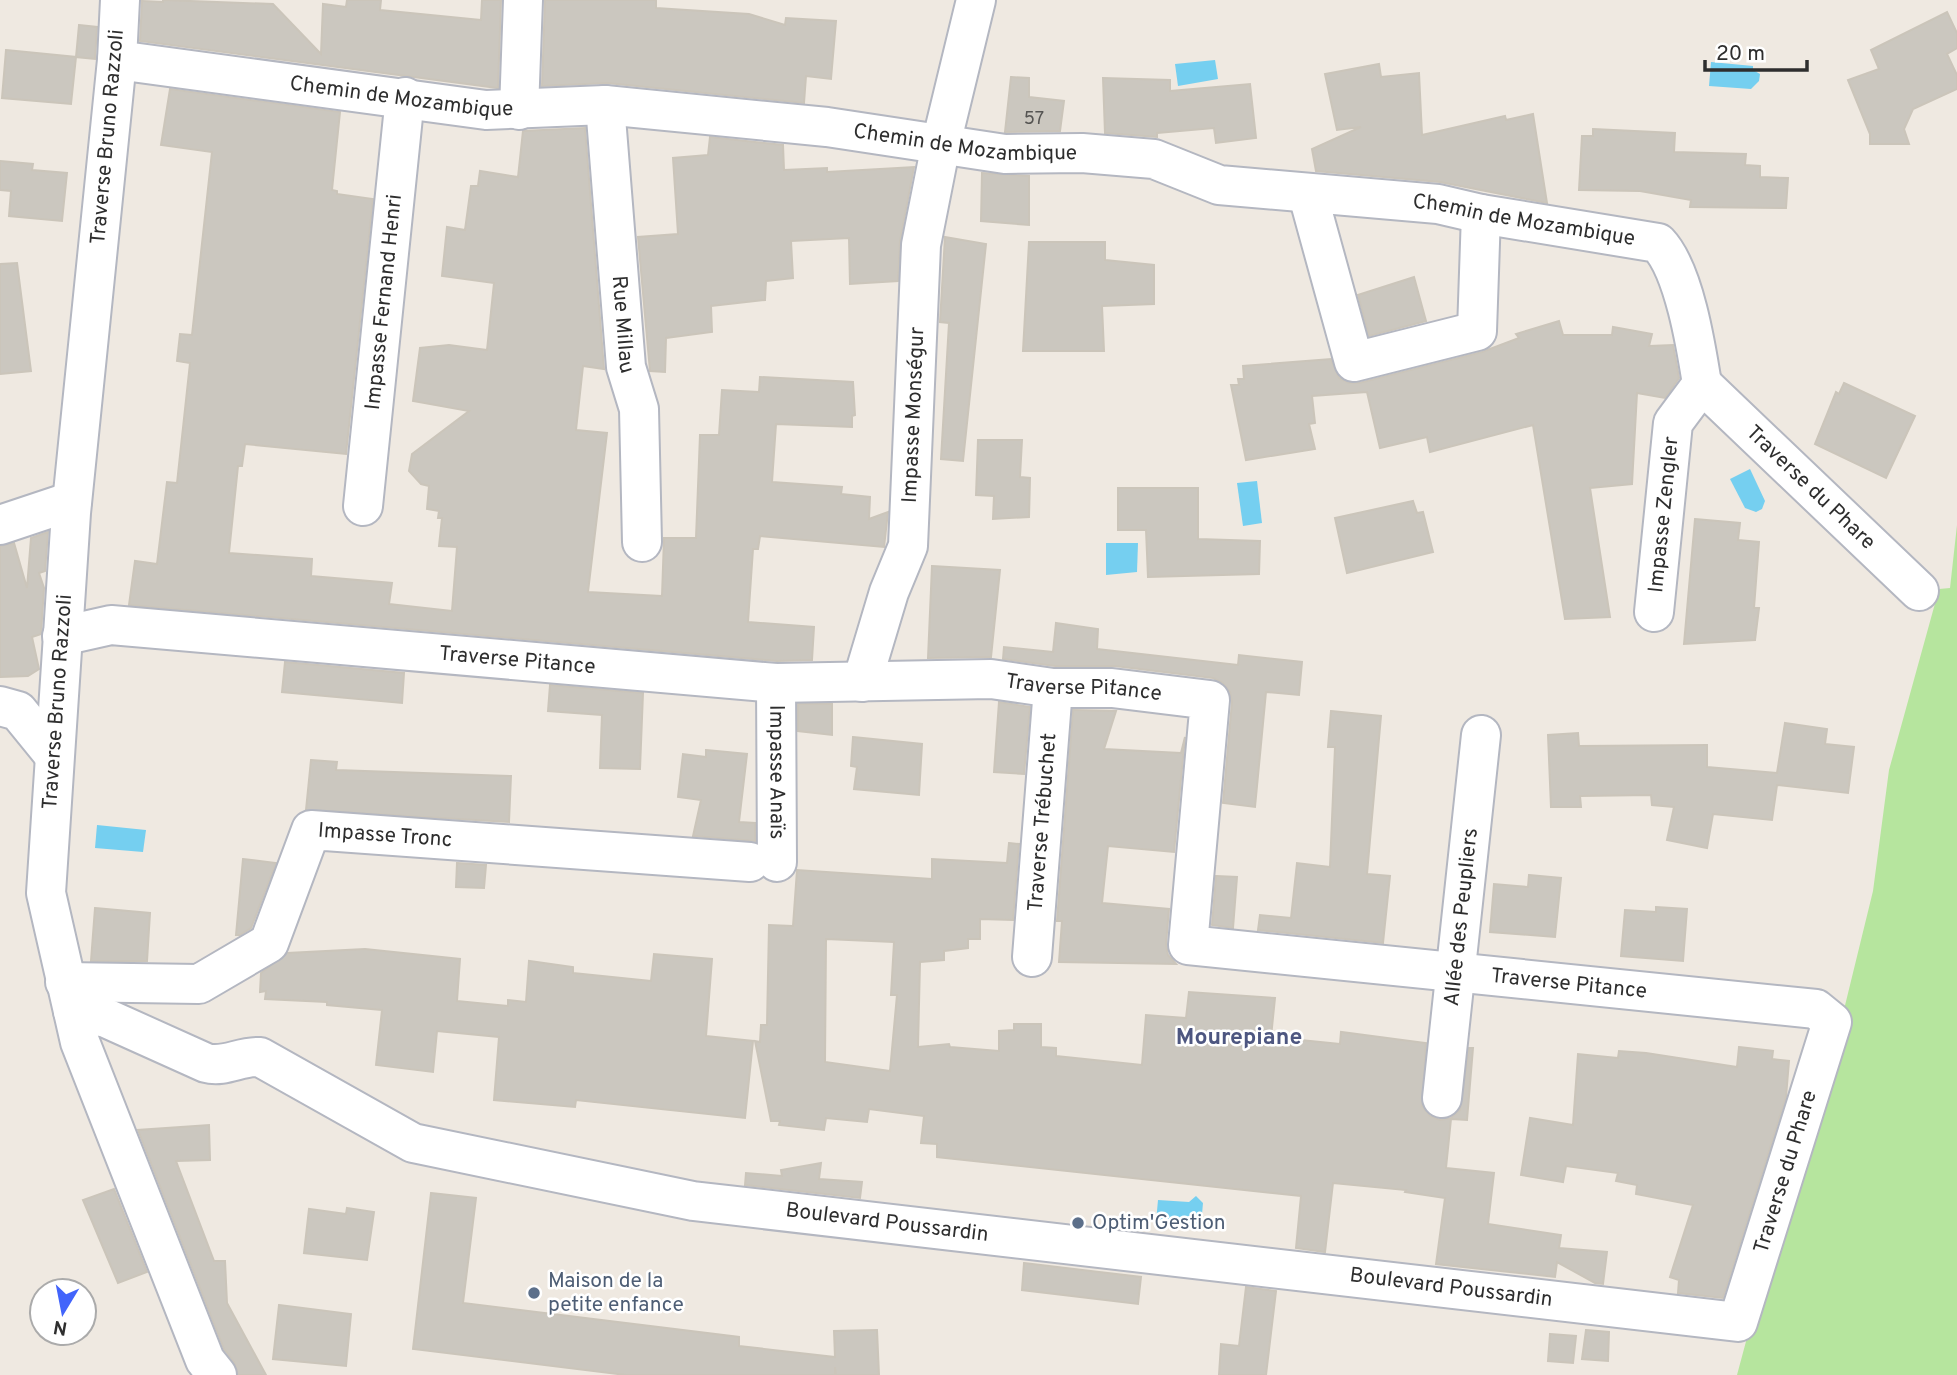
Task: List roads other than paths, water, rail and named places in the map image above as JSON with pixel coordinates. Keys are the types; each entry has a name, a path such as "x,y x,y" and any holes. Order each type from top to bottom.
{"street":[{"name":"Traverse Bruno Razzoli","path":"120,0 117,60 72,501 53,754 46,892 80,1042 205,1360 216,1375"},
{"path":"519,110 523,0"},
{"name":"Impasse Monségur","path":"862,682 889,592 908,547 921,244 975,0"},
{"name":"Chemin de Mozambique","path":"117,60 405,97 485,110 604,105 827,127 1005,154 1082,153 1154,159 1219,185 1308,195 1438,204 1481,214 1658,243 1668,254 1694,335 1702,384"},
{"name":"Impasse Fernand Henri","path":"363,506 405,97"},
{"name":"Rue Millau","path":"604,105 625,367 639,409 642,542"},
{"path":"1308,195 1354,362 1477,331 1481,214"},
{"name":"Traverse du Phare","path":"1702,384 1919,591"},
{"name":"Impasse Zengler","path":"1654,612 1673,423 1702,384"},
{"path":"0,525 72,501"},
{"name":"Traverse Pitance","path":"62,636 111,625 776,683 991,679 1053,688 1112,688 1210,700 1188,945 1816,1009 1832,1022"},
{"name":"Impasse Anaïs","path":"764,862 776,683"},
{"name":"Traverse Trébuchet","path":"1032,957 1053,688"},
{"path":"0,706 18,710 53,754"},
{"name":"Allée des Peupliers","path":"1442,1098 1481,735"},
{"name":"Impasse Tronc","path":"69,996 199,984 269,943 311,830 764,862"},
{"name":"Boulevard Poussardin","path":"69,996 106,1018 206,1063 220,1066 247,1056 260,1058 413,1143 694,1201 1738,1322"},
{"name":"Traverse du Phare","path":"1738,1322 1832,1022"}],"water":[{"path":"1215,60 1218,79 1178,86 1175,64"},
{"path":"1711,62 1753,66 1753,70 1760,74 1759,81 1751,89 1709,86"},
{"path":"1750,469 1765,501 1762,509 1756,512 1745,508 1730,479"},
{"path":"1257,481 1262,523 1243,526 1237,483"},
{"path":"1106,543 1138,543 1137,572 1106,575"},
{"path":"97,825 146,830 143,852 95,848"},
{"path":"1196,1196 1203,1203 1201,1225 1156,1222 1158,1200 1189,1202"}],"place":[{"name":"Optim'Gestion","path":"1078,1223"},
{"name":"Maison de la petite enfance","path":"534,1293"}],"district":[{"name":"Mourepiane","path":"1239,1038"}]}
